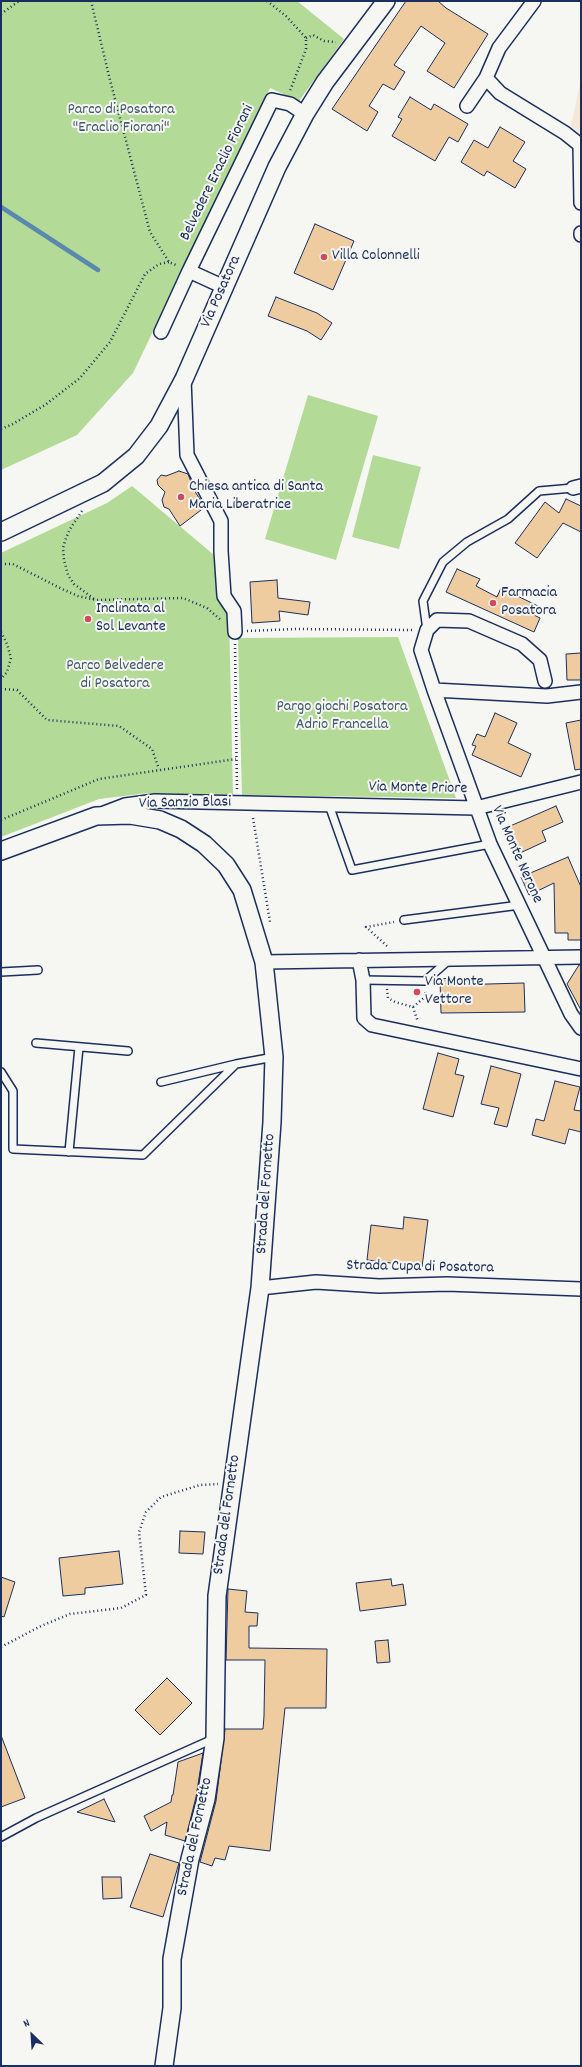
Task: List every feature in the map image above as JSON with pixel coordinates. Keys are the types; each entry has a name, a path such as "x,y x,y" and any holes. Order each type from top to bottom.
{"street":[{"name":"Via Posatora","path":"4,531 104,483 136,456 159,426 184,379 277,167 305,114 326,82 386,1"},
{"path":"467,106 486,78 499,48 534,1"},
{"path":"486,78 500,93 565,133 580,145 581,203"},
{"name":"Belvedere Eraclio Fiorani","path":"161,332 272,100 290,104 305,114"},
{"path":"189,272 224,287"},
{"path":"184,379 187,455 220,521 220,551 224,596 234,611 234,632"},
{"path":"427,630 437,620 469,621 522,644 540,660 545,681"},
{"name":"Via Monte Nerone","path":"427,630 421,650 476,808 490,844 571,1014 581,1028"},
{"path":"434,690 547,696 581,692"},
{"name":"Via Monte Priore","path":"251,803 476,808 581,782"},
{"name":"Via Sanzio Blasi","path":"1,851 125,805 155,801 251,803"},
{"name":"Via Sanzio Blasi","path":"96,816 130,815 160,820 181,829 204,844 226,865 242,890 264,962"},
{"path":"264,962 581,956"},
{"path":"360,960 363,980 364,1018 372,1025 581,1069"},
{"name":"Strada del Fornetto","path":"164,2066 172,2008 172,1959 190,1859 206,1799 215,1738 217,1596 260,1288 272,1122 274,1056 264,962"},
{"name":"Strada Cupa di Posatora","path":"260,1288 316,1282 380,1286 447,1284 581,1289"}],"lane":[{"path":"427,630 423,602 443,562 467,542 508,519 539,491 577,487"},
{"path":"329,805 352,870 490,844"},
{"path":"404,920 520,905"},
{"path":"363,980 425,981 451,959"},
{"path":"1,972 38,970"},
{"path":"36,1043 128,1051"},
{"path":"69,1152 80,1047"},
{"path":"161,1082 274,1056"},
{"path":"1,1072 13,1091 13,1149 144,1155 236,1064"},
{"path":"1,1837 36,1818 215,1738"}],"path":[{"path":"1,14 19,1"},
{"path":"92,1 110,80 150,232 169,262 189,272"},
{"path":"267,1 286,16 306,38 306,49 290,89 290,104"},
{"path":"306,38 313,36 324,41 355,44"},
{"path":"1,429 11,425 45,405 80,378 110,342 145,274 159,264 169,262"},
{"path":"83,510 70,529 66,538 63,548 64,560 68,574 74,584 96,600"},
{"path":"1,564 13,564 78,596 96,600 183,598 207,608 234,632 295,629 427,630"},
{"path":"1,632 8,644 10,658 7,672 1,679"},
{"path":"234,632 238,803"},
{"path":"1,689 17,690 47,720 119,726 152,749 159,769"},
{"path":"1,820 98,779 236,759"},
{"path":"253,818 270,925"},
{"path":"387,946 366,927 404,920"},
{"path":"387,986 388,998 395,1002 413,1007 426,996 425,987"},
{"path":"1,1647 41,1626 70,1614 121,1608 146,1595 139,1532 146,1512 161,1497 200,1485 232,1483"}],"shaded area":[{"path":"581,79 581,134 571,126"}],"green space":[{"name":"Parco di Posatora \"Eraclio Fiorani\"","path":"1,1 297,1 344,39 299,101 270,88 133,373 77,435 1,470"},
{"path":"308,395 378,416 336,560 265,539"},
{"path":"373,455 421,467 399,549 352,537"},
{"name":"Parco Belvedere di Posatora","path":"132,486 214,555 219,599 229,616 233,795 148,793 99,799 1,837 1,553 107,503"},
{"name":"Pargo giochi Posatora Adrio Francella","path":"398,637 456,798 242,795 238,638"}],"building":[{"path":"406,1 438,1 446,8 488,34 454,88 427,71 445,43 421,26 394,65 405,72 394,90 383,84 369,106 378,112 367,131 332,109"},
{"path":"410,97 431,110 434,104 468,124 458,142 449,137 435,161 392,136 402,119 398,117"},
{"path":"500,127 525,142 513,161 526,169 515,188 487,171 484,176 461,162 474,140 488,148"},
{"name":"Villa Colonnelli","path":"315,224 354,241 333,290 294,273"},
{"path":"276,297 317,313 332,323 321,340 307,331 268,316"},
{"name":"Chiesa antica di Santa Maria Liberatrice","path":"179,471 188,474 194,490 205,507 180,526 169,509 164,507 162,500 165,492 158,485 157,480 161,475 166,476"},
{"path":"566,499 581,506 581,532 563,523 537,558 515,543 545,502 559,513"},
{"path":"457,569 480,579 476,586 497,597 501,588 538,606 534,615 540,618 534,632 446,592"},
{"path":"277,580 278,598 310,602 308,615 279,611 280,621 252,623 250,582"},
{"path":"581,653 581,680 567,680 566,654"},
{"path":"495,713 517,723 508,743 531,754 521,777 472,755 476,746 472,745 477,734 485,737"},
{"path":"581,720 581,769 575,770 566,723"},
{"path":"556,806 563,822 542,831 546,841 520,853 508,827"},
{"path":"568,857 581,887 581,940 568,940 568,933 555,933 554,883 529,895 521,877"},
{"path":"579,965 581,965 581,1010 567,984"},
{"path":"451,978 452,985 524,983 525,1012 441,1013 440,979"},
{"path":"438,1053 459,1059 455,1074 464,1076 453,1117 423,1109"},
{"path":"491,1066 521,1074 507,1127 494,1124 499,1108 481,1104"},
{"path":"555,1081 580,1087 574,1110 581,1111 581,1132 569,1129 565,1144 532,1135 536,1119 544,1121"},
{"path":"404,1217 428,1220 422,1267 367,1260 371,1225 403,1229"},
{"path":"180,1531 205,1532 203,1554 179,1553"},
{"path":"119,1551 123,1584 85,1588 85,1594 63,1596 59,1558"},
{"path":"1,1577 15,1582 4,1617 1,1616"},
{"path":"391,1579 392,1586 403,1584 406,1605 360,1611 356,1583"},
{"path":"228,1589 247,1591 245,1612 258,1613 257,1626 249,1626 249,1648 327,1649 326,1708 285,1708 270,1851 229,1846 225,1860 215,1858 212,1866 200,1862 216,1801 225,1729 263,1729 264,1716 265,1660 226,1660"},
{"path":"388,1640 390,1662 377,1663 375,1641"},
{"path":"167,1678 192,1703 160,1735 135,1710"},
{"path":"2,1738 25,1798 1,1807 1,1739"},
{"path":"203,1753 196,1797 185,1841 165,1835 167,1822 151,1831 144,1816 171,1802 178,1762"},
{"path":"104,1799 115,1822 77,1812"},
{"path":"150,1854 179,1863 163,1917 130,1907"},
{"path":"102,1877 121,1877 122,1898 103,1899"}],"waterway":[{"path":"1,207 98,270"}],"place":[{"name":"Villa Colonnelli","path":"324,257"},
{"name":"Chiesa antica di Santa Maria Liberatrice","path":"181,497"},
{"name":"Farmacia Posatora","path":"493,603"},
{"name":"Inclinata al Sol Levante","path":"88,619"},
{"name":"Via Monte Vettore","path":"417,992"}]}
